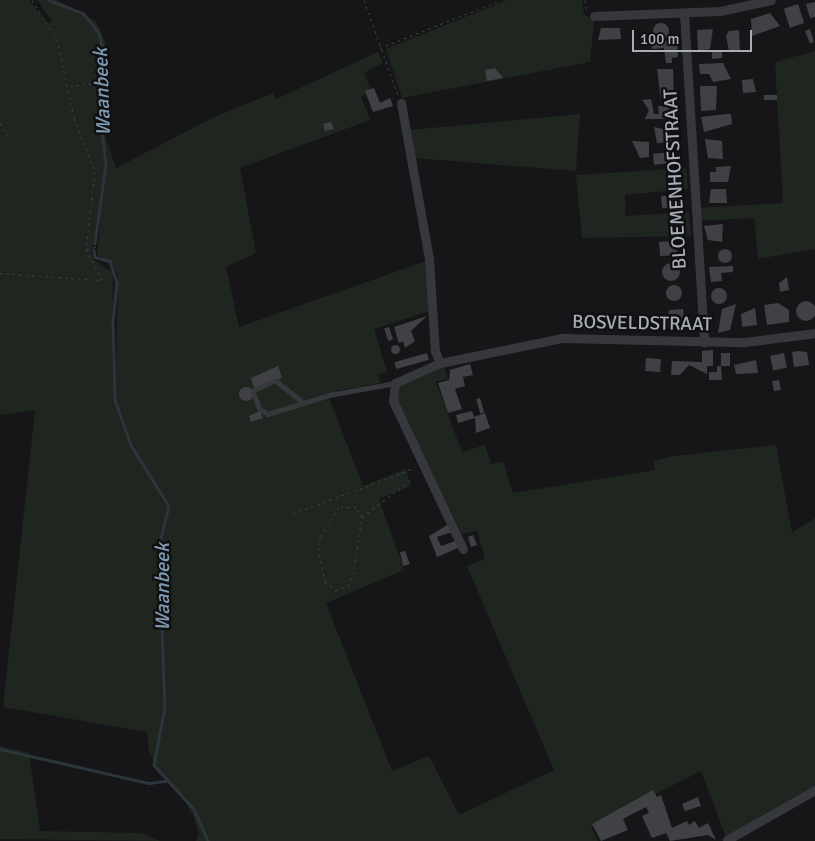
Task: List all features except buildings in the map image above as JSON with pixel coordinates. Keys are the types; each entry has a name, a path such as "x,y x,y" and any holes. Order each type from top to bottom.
{"street":[{"path":"594,16 684,13 771,0"},
{"name":"BLOEMENHOFSTRAAT","path":"684,13 704,342"},
{"path":"401,103 429,260 435,351 440,363"},
{"name":"BOSVELDSTRAAT","path":"395,383 440,363 562,338 746,342 815,333"},
{"path":"395,383 393,401 462,549"},
{"path":"727,840 815,790"}],"lane":[{"path":"302,402 276,382 253,390 260,409 268,414 302,402 395,383"}],"path":[{"path":"32,0 57,39 69,86 74,118 95,171 86,249 100,280 104,283"},
{"path":"364,0 401,103"},
{"path":"380,48 501,0"},
{"path":"585,0 585,10 594,16"},
{"path":"69,86 103,82"},
{"path":"0,123 11,140"},
{"path":"86,249 100,246"},
{"path":"0,273 100,280"},
{"path":"293,514 424,464"},
{"path":"362,517 356,507 339,507 320,536 318,548 325,582 336,590 348,586 353,575 362,517 412,479"}],"shaded area":[{"path":"0,0 29,0 48,24 52,21 37,0 56,0 96,21 108,48 102,101 104,132 116,168 214,117 273,93 276,99 378,52 383,63 364,73 371,91 361,97 370,120 240,168 256,253 226,267 239,327 426,261 430,311 374,329 387,372 378,375 381,383 336,391 329,397 363,486 406,469 411,486 379,499 404,570 326,603 392,771 429,756 459,815 554,770 467,566 485,559 477,531 462,534 396,399 397,385 444,367 448,379 436,382 462,452 485,445 491,464 503,461 513,493 655,470 653,461 674,456 776,445 792,533 815,518 815,786 726,837 701,771 591,827 598,841 196,841 199,835 193,815 179,792 161,775 149,752 147,732 3,707 35,410 0,415","holes":["104,173 97,256 111,261 118,276 116,362 112,363 113,273 93,259 92,252"]},
{"path":"507,0 582,0 584,14 594,21 590,62 402,98 386,49"},
{"path":"815,51 815,249 758,259 754,218 698,221 697,208 783,203 775,62"},
{"path":"580,114 576,171 415,158 410,130"},
{"path":"686,168 688,189 625,195 625,216 689,212 691,236 582,238 576,175"},
{"path":"0,746 29,753 40,831 141,833 160,841 0,839"}],"waterway":[{"name":"Waanbeek","path":"49,0 83,13 99,33 105,56 98,96 106,164 95,243"},
{"name":"Waanbeek","path":"94,250 95,257 110,261 117,283 113,322 115,400 131,445 169,506 159,547 165,707 154,765 194,809 208,841"},
{"path":"0,749 149,783 166,781"}]}
